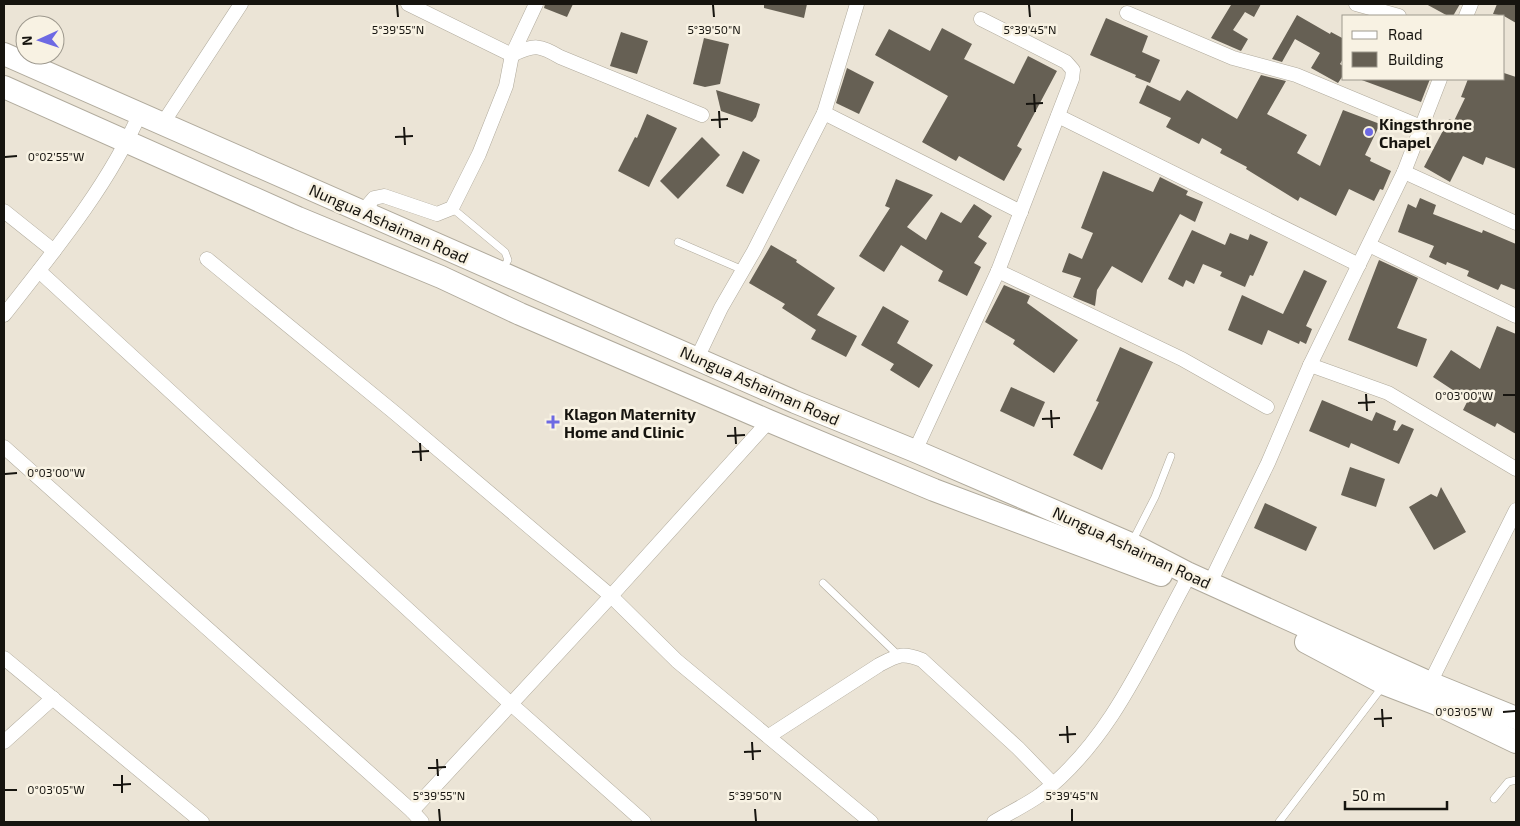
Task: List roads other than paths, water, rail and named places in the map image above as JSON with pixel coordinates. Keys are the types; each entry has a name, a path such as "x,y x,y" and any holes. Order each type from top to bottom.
{"main road":[{"name":"Nungua Ashaiman Road","path":"4,54 795,402 915,451 1131,544 1186,579 1385,684 1436,704 1516,742"},
{"name":"Nungua Ashaiman Road","path":"4,87 298,218 441,277 520,314 934,490 1124,559 1186,579 1210,583 1430,683 1516,718"}],"street":[{"path":"163,123 241,4"},
{"path":"408,4 512,55"},
{"path":"363,211 374,198 384,196 437,214 452,208 479,154 503,94 512,55 536,4"},
{"path":"694,356 701,350 721,308 743,270 824,113 858,4"},
{"path":"1356,4 1395,15"},
{"path":"1127,13 1233,58 1296,76 1421,127"},
{"path":"915,451 998,270 1072,79 1073,70 1066,62 980,19"},
{"path":"512,55 528,47 541,47 645,93 702,115"},
{"path":"1210,583 1268,463 1310,365 1404,172 1440,80"},
{"path":"4,315 54,251 126,143 140,113"},
{"path":"824,113 1021,212"},
{"path":"1058,116 1359,265"},
{"path":"1404,172 1516,223"},
{"path":"4,211 54,251"},
{"path":"1369,245 1516,316"},
{"path":"207,260 395,413 611,596 677,661 870,822"},
{"path":"998,270 1182,359 1267,407"},
{"path":"39,271 510,704 644,822"},
{"path":"1310,365 1388,393 1516,469"},
{"path":"412,811 611,596 769,421"},
{"path":"4,447 412,811 422,822"},
{"path":"1430,683 1516,510"},
{"path":"994,822 1040,795 1082,756 1111,717 1186,579"},
{"path":"769,736 898,655 908,655 922,660 1018,748 1052,783"},
{"path":"4,658 202,822"},
{"path":"4,742 53,698"}],"lane":[{"path":"452,208 505,252 508,260 501,272"},
{"path":"678,242 743,270"},
{"path":"1131,544 1155,497 1171,456"},
{"path":"823,583 898,655"},
{"path":"1279,822 1385,684"},
{"path":"1494,799 1508,782 1516,780"}],"place":[{"name":"Kingsthrone Chapel","path":"1369,132"},
{"name":"Klagon Maternity Home and Clinic","path":"553,422"}]}
